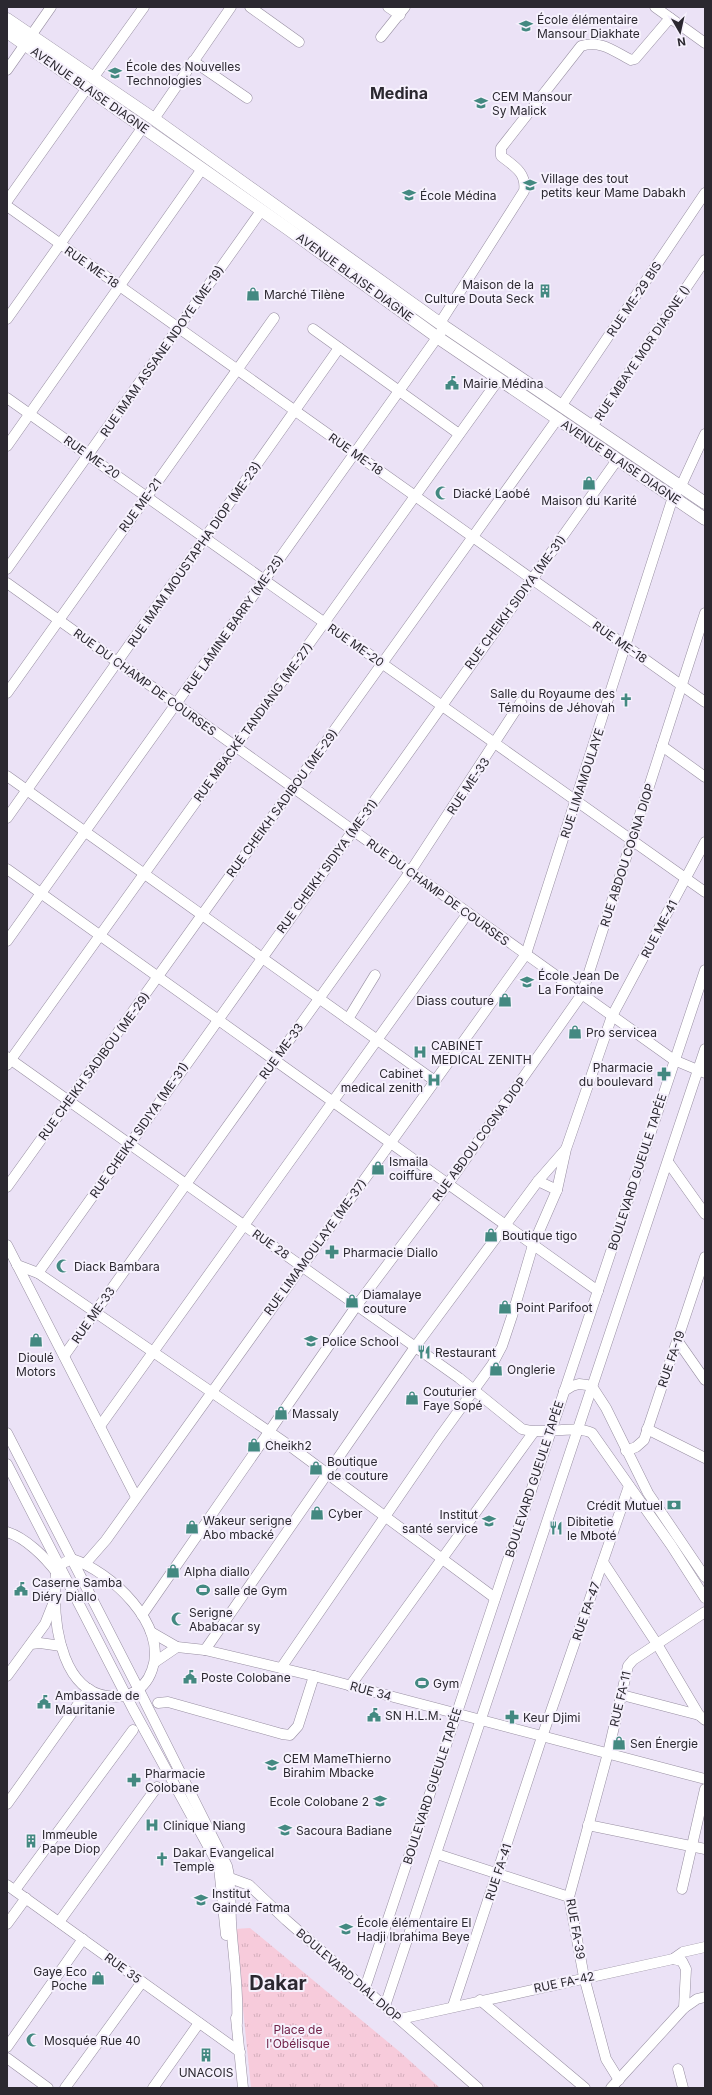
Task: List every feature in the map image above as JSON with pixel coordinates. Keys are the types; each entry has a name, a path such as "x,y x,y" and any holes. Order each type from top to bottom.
{"main road":[{"name":"AVENUE BLAISE DIAGNE","path":"7,19 27,39 90,83 143,127 437,337 705,519"},
{"name":"AVENUE BLAISE DIAGNE","path":"7,32 27,39"},
{"name":"AVENUE BLAISE DIAGNE","path":"90,83 154,119 442,325 593,425 705,503"}],"street":[{"path":"7,70 27,39 51,7"},
{"path":"7,201 144,7"},
{"path":"154,119 230,7"},
{"path":"250,7 299,42"},
{"path":"381,38 402,11 388,7"},
{"path":"664,11 705,43"},
{"name":"RUE LAMINE BARRY (ME-25)","path":"7,941 437,337 442,325 524,191 525,178 521,172 501,156 501,148 581,46 592,43 600,44 631,60 635,59 664,11"},
{"path":"193,61 247,98"},
{"path":"7,319 143,127"},
{"path":"7,446 120,287 202,168"},
{"name":"RUE ME-29 BIS","path":"562,405 705,193"},
{"name":"RUE ME-18","path":"7,206 705,702"},
{"name":"RUE IMAM ASSANE NDOYE (ME-19)","path":"7,569 89,455 177,327 261,211"},
{"name":"RUE MBAYE MOR DIAGNE ()","path":"593,425 705,260"},
{"name":"RUE ME-21","path":"7,694 146,496 274,318"},
{"path":"313,329 400,390 459,434"},
{"name":"RUE IMAM MOUSTAPHA DIOP (ME-23)","path":"7,818 339,348"},
{"name":"RUE MBACKÉ TANDIANG (ME-27)","path":"8,1061 499,379"},
{"name":"RUE ME-20","path":"7,398 705,892"},
{"name":"RUE CHEIKH SADIBOU (ME-29)","path":"7,1188 558,418"},
{"name":"RUE LIMAMOULAYE","path":"526,954 673,497 681,486 705,434"},
{"name":"RUE CHEIKH SIDIYA (ME-31)","path":"38,1273 129,1143 617,460"},
{"name":"RUE DU CHAMP DE COURSES","path":"7,583 674,1060"},
{"name":"RUE ABDOU COGNA DIOP","path":"142,1615 357,1305 448,1184 582,994 681,685 703,625 705,613"},
{"name":"RUE ME-33","path":"64,1356 410,872 496,744 521,702"},
{"path":"662,746 705,778"},
{"path":"7,776 435,1081"},
{"name":"RUE ME-41","path":"281,1668 439,1438 475,1391 492,1365 502,1346 533,1244 557,1190 566,1149 612,1016 705,842"},
{"path":"7,869 598,1291"},
{"path":"100,1426 245,1226 376,1039 468,913"},
{"name":"RUE LIMAMOULAYE (ME-37)","path":"85,1564 106,1540 526,954"},
{"name":"BOULEVARD GUEULE TAPÉE","path":"365,1988 705,970"},
{"path":"348,1019 375,975"},
{"path":"385,2006 482,1722 668,1162 701,1072 705,1049"},
{"path":"674,1060 701,1072"},
{"name":"RUE 28","path":"8,1061 129,1143 416,1347 475,1391 522,1430 533,1433"},
{"path":"205,1650 416,1347 538,1181 566,1149"},
{"path":"668,1162 705,1214"},
{"path":"538,1181 557,1190"},
{"path":"7,1245 136,1497"},
{"name":"RUE FA-19","path":"626,1452 641,1443 647,1429 705,1258"},
{"path":"17,1264 38,1273 269,1433 385,1516 495,1598"},
{"path":"677,1340 705,1380"},
{"path":"564,1391 572,1386 580,1384 587,1384 592,1388 606,1408 626,1452 648,1493 705,1577"},
{"path":"647,1429 705,1458"},
{"path":"350,1686 533,1433 586,1430 596,1438 705,1598"},
{"path":"7,1433 222,1855 230,1878 230,1909 238,1990 237,2024"},
{"path":"7,1464 58,1569 219,1866 243,2088"},
{"name":"RUE FA-47","path":"542,1737 629,1486"},
{"path":"7,1532 16,1535 58,1569"},
{"path":"72,1559 85,1564 116,1585 130,1597 151,1632 155,1649 155,1662 148,1679 139,1690 126,1696 105,1696 89,1689 75,1674 61,1646 58,1635 55,1597 58,1569 72,1559"},
{"path":"603,1562 657,1644 702,1718"},
{"path":"7,1676 45,1624 55,1597"},
{"name":"RUE FA-11","path":"608,1753 628,1666 633,1660 705,1612"},
{"path":"151,1632 177,1647 155,1662"},
{"path":"31,1644 40,1643 61,1646"},
{"name":"RUE 34","path":"177,1647 205,1650 314,1676 482,1722 705,1779"},
{"path":"158,1703 168,1702 290,1735 298,1726 314,1676"},
{"path":"7,1804 89,1689"},
{"path":"622,1695 702,1718"},
{"path":"11,1887 133,1730"},
{"name":"RUE FA-41","path":"453,2006 542,1737"},
{"name":"RUE FA-39","path":"608,1753 569,1897 584,1977 606,2059 619,2080"},
{"path":"59,1922 157,1787"},
{"path":"682,1889 705,1789"},
{"path":"588,1824 705,1849"},
{"path":"437,1854 569,1897"},
{"name":"BOULEVARD DIAL DIOP","path":"219,1866 230,1878 248,1885 478,2088"},
{"path":"230,1909 239,1890 248,1885"},
{"name":"RUE 35","path":"11,1887 240,2052"},
{"path":"7,1924 26,1898"},
{"path":"7,2047 83,1939"},
{"name":"RUE FA-42","path":"400,2019 584,1977 673,1959 683,1952 705,1947"},
{"path":"673,1959 682,1961 686,1969 684,2008"},
{"path":"65,2088 142,1982"},
{"path":"611,2088 684,2008 697,1999 705,1997"},
{"path":"480,2000 585,2088"},
{"path":"153,2088 199,2023"},
{"path":"7,2058 48,2088"},
{"path":"678,2069 684,2088"}],"green space":[{"name":"Place de l'Obélisque","path":"250,1928 400,2052 440,2088 251,2088 235,1929"}],"place":[{"name":"École élémentaire Mansour Diakhate","path":"526,26"},
{"name":"École des Nouvelles Technologies","path":"115,73"},
{"name":"CEM Mansour Sy Malick","path":"481,103"},
{"name":"Village des tout petits keur Mame Dabakh","path":"530,185"},
{"name":"École Médina","path":"409,195"},
{"name":"Maison de la Culture Douta Seck","path":"545,291"},
{"name":"Marché Tilène","path":"253,294"},
{"name":"Mairie Médina","path":"452,383"},
{"name":"Maison du Karité","path":"589,483"},
{"name":"Diacké Laobé","path":"442,493"},
{"name":"Salle du Royaume des Témoins de Jéhovah","path":"626,700"},
{"name":"École Jean De La Fontaine","path":"527,982"},
{"name":"Diass couture","path":"505,1000"},
{"name":"Pro servicea","path":"575,1032"},
{"name":"CABINET MEDICAL ZENITH","path":"420,1052"},
{"name":"Pharmacie du boulevard","path":"664,1074"},
{"name":"Cabinet medical zenith","path":"434,1080"},
{"name":"Ismaila coiffure","path":"378,1168"},
{"name":"Boutique tigo","path":"491,1235"},
{"name":"Pharmacie Diallo","path":"332,1252"},
{"name":"Diack Bambara","path":"63,1266"},
{"name":"Diamalaye couture","path":"352,1301"},
{"name":"Point Parifoot","path":"505,1307"},
{"name":"Dioulé Motors","path":"36,1340"},
{"name":"Police School","path":"311,1341"},
{"name":"Restaurant","path":"424,1352"},
{"name":"Onglerie","path":"496,1369"},
{"name":"Couturier Faye Sopé","path":"412,1398"},
{"name":"Massaly","path":"281,1413"},
{"name":"Cheikh2","path":"254,1445"},
{"name":"Boutique de couture","path":"316,1468"},
{"name":"Crédit Mutuel","path":"674,1505"},
{"name":"Cyber","path":"317,1513"},
{"name":"Institut santé service","path":"489,1521"},
{"name":"Wakeur serigne Abo mbacké","path":"192,1527"},
{"name":"Dibitetie le Mboté","path":"556,1528"},
{"name":"Alpha diallo","path":"173,1571"},
{"name":"Caserne Samba Diéry Diallo","path":"21,1589"},
{"name":"salle de Gym","path":"203,1590"},
{"name":"Serigne Ababacar sy","path":"178,1619"},
{"name":"Poste Colobane","path":"190,1677"},
{"name":"Gym","path":"422,1683"},
{"name":"Ambassade de Mauritanie","path":"44,1702"},
{"name":"SN H.L.M.","path":"374,1715"},
{"name":"Keur Djimi","path":"512,1717"},
{"name":"Sen Énergie","path":"619,1743"},
{"name":"CEM MameThierno Birahim Mbacke","path":"272,1765"},
{"name":"Pharmacie Colobane","path":"134,1780"},
{"name":"Ecole Colobane 2","path":"380,1801"},
{"name":"Clinique Niang","path":"152,1825"},
{"name":"Sacoura Badiane","path":"285,1830"},
{"name":"Immeuble Pape Diop","path":"31,1841"},
{"name":"Dakar Evangelical Temple","path":"162,1859"},
{"name":"Institut Gaindé Fatma","path":"201,1900"},
{"name":"École élémentaire El Hadji Ibrahima Beye","path":"346,1929"},
{"name":"Gaye Eco Poche","path":"98,1978"},
{"name":"Mosquée Rue 40","path":"33,2040"},
{"name":"UNACOIS","path":"206,2055"}],"district":[{"name":"Medina","path":"399,93"},
{"name":"Dakar","path":"278,1983"}]}
